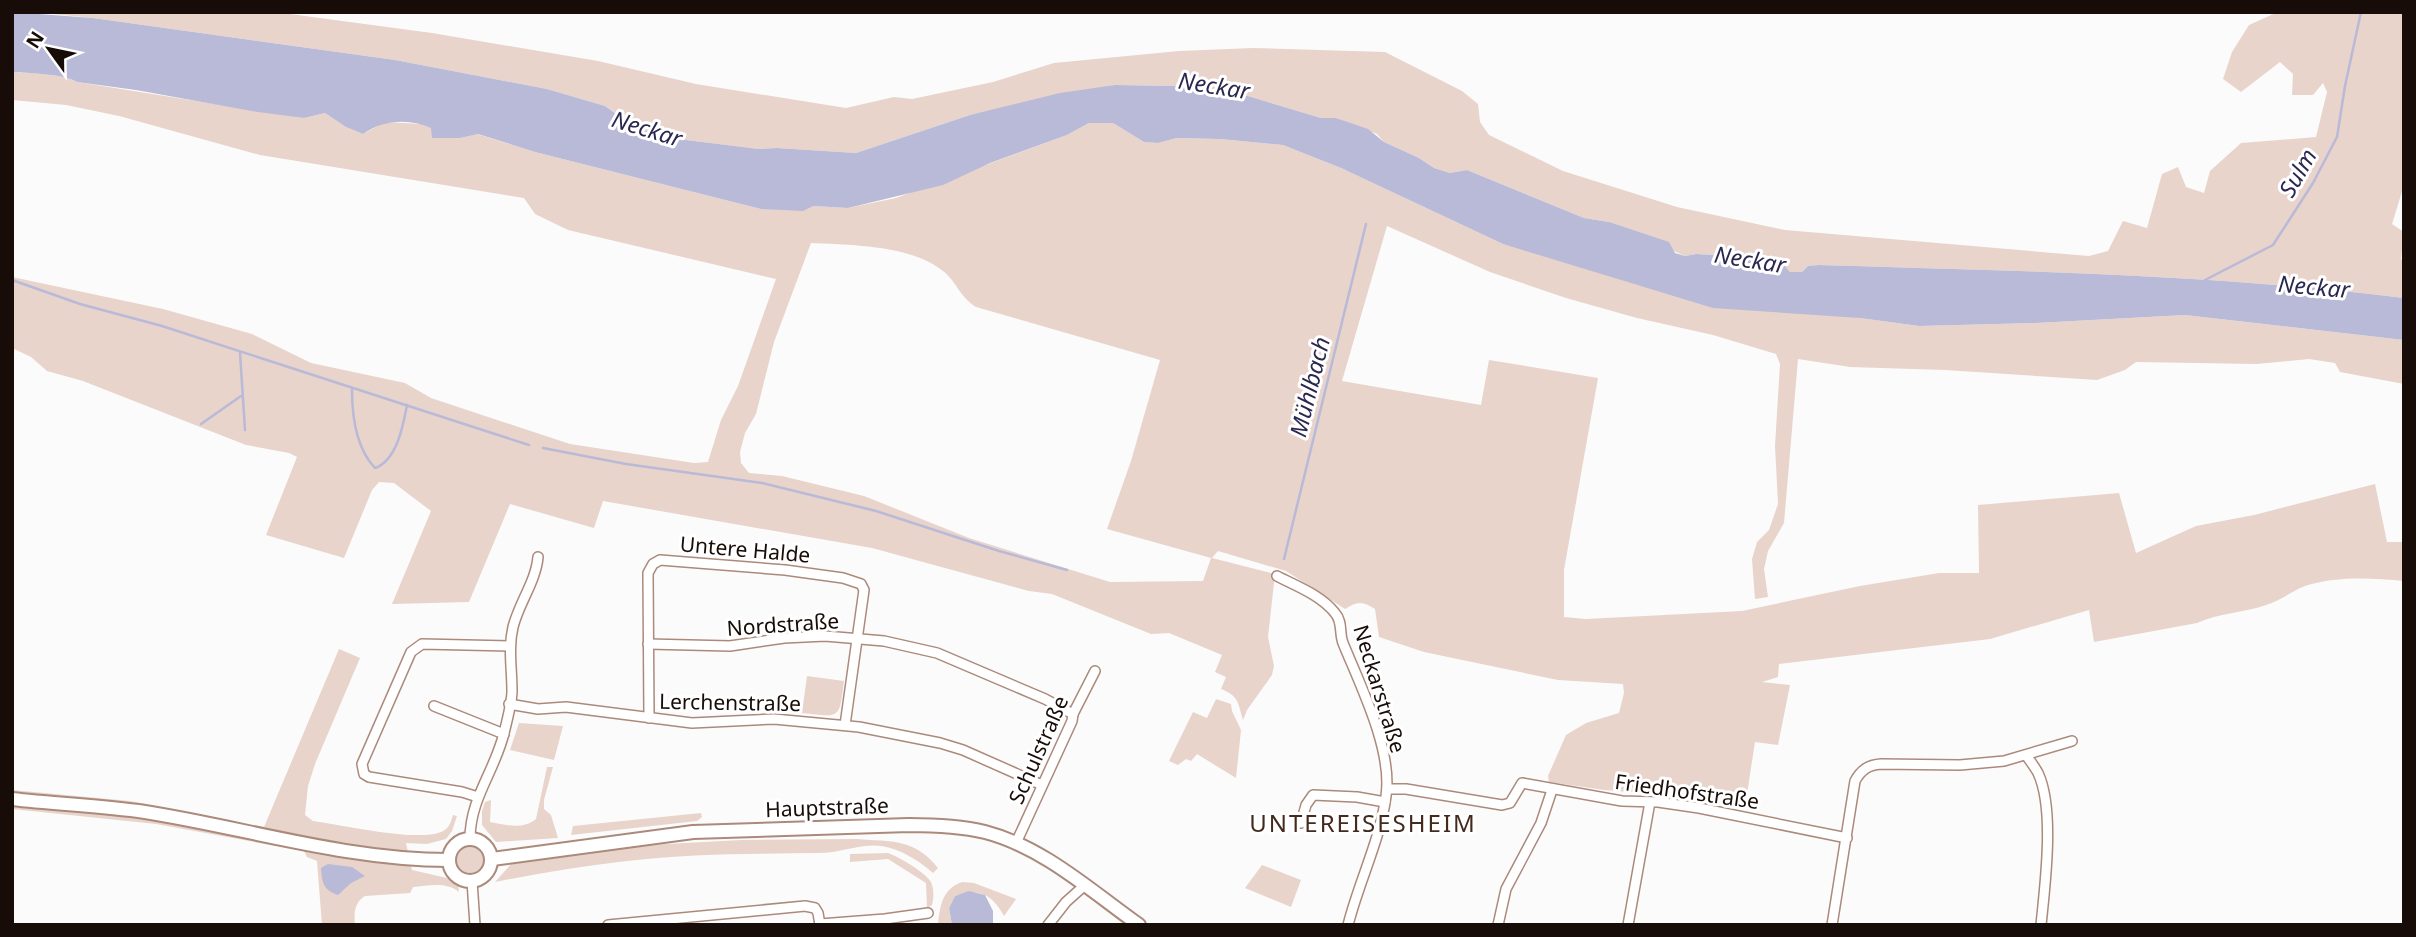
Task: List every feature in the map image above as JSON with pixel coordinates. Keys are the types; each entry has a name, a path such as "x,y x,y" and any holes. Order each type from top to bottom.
{"main road":[{"path":"12,799 145,812 401,859 449,860"},
{"name":"Hauptstraße","path":"492,859 693,832 909,825 962,828 985,832 1016,843 1045,858 1139,925"},
{"path":"470,839 484,844 492,859 489,871 483,877 472,881 465,881 454,874 449,860 456,845 470,839"}],"street":[{"path":"470,839 470,819 504,734 512,694 510,646 513,628 521,602 534,576 538,557"},
{"name":"Untere Halde","path":"649,718 648,573 653,564 660,560 785,570 858,582 863,586 857,638"},
{"name":"Neckarstraße","path":"1277,576 1315,596 1339,618 1341,640 1371,707 1382,755 1387,789 1385,802 1373,851 1348,925"},
{"name":"Nordstraße","path":"648,644 730,646 811,636 884,641 937,653 1045,699 1073,715"},
{"path":"845,725 857,638"},
{"path":"478,797 462,792 369,778 364,774 362,764 411,652 416,647 431,644 510,646"},
{"name":"Schulstraße","path":"1016,843 1095,671"},
{"name":"Lerchenstraße","path":"509,704 538,709 566,707 692,723 774,719 845,725 963,750 1042,785"},
{"path":"434,706 504,734"},
{"path":"1832,925 1855,782 1864,769 1872,765 1960,765 2004,761 2072,741"},
{"path":"2026,755 2038,773 2044,791 2047,834 2041,925"},
{"name":"Friedhofstraße","path":"1387,789 1406,789 1502,805 1510,803 1522,783 1622,801 1710,810 1847,838"},
{"path":"1497,925 1506,889 1541,822 1552,790"},
{"path":"1301,823 1306,805 1313,795 1357,797 1385,802"},
{"path":"1628,925 1650,802"},
{"path":"472,881 475,925"},
{"path":"1048,925 1066,902 1085,885"},
{"path":"608,925 673,922 744,912 811,907 818,914 820,925 928,913"},
{"path":"744,912 746,925"}],"shaded area":[{"path":"33,12 275,12 432,33 598,61 696,84 846,108 894,97 912,99 993,82 1054,63 1179,51 1253,48 1385,52 1462,91 1478,104 1480,122 1489,135 1563,171 1677,207 1785,230 2089,256 2108,251 2123,221 2147,228 2162,174 2178,167 2186,187 2204,193 2210,171 2241,143 2316,137 2327,92 2323,83 2313,95 2292,95 2293,74 2280,62 2241,92 2223,79 2232,52 2249,25 2278,12 2404,12 2404,185 2392,224 2404,232 2401,259 2404,261 2404,298 2258,284 2111,275 1818,265 1808,266 1802,272 1790,272 1771,258 1696,254 1685,256 1609,222 1584,218 1467,170 1450,173 1434,168 1384,142 1377,134 1336,118 1321,118 1248,96 1175,86 1115,85 970,115 856,153 759,149 678,139 651,131 622,129 620,125 628,121 605,106 547,89 395,60"},
{"path":"12,72 55,76 77,82 304,118 325,113 363,134 385,122 422,124 460,138 477,134 535,152 761,209 813,206 848,208 896,198 1067,135 1089,123 1113,123 1144,142 1158,143 1177,138 1283,145 1341,168 1503,244 1860,318 1919,326 2185,315 2404,340 2404,384 2340,372 2335,363 2309,359 2257,364 2136,362 2125,370 2097,380 1850,367 1798,359 1784,523 1768,551 1764,569 1768,597 1755,599 1752,559 1757,542 1769,530 1778,504 1775,446 1780,364 1776,354 1713,335 1566,298 1490,272 1387,226 1342,381 1481,405 1489,360 1598,378 1564,570 1564,617 1586,619 1742,611 1860,586 1939,573 1979,573 1978,505 2119,493 2136,553 2196,526 2254,515 2375,484 2387,542 2404,542 2404,581 2354,579 2317,583 2257,608 2197,623 2094,642 2089,610 1990,639 1779,664 1778,677 1762,682 1790,685 1778,745 1755,742 1745,807 1549,782 1548,776 1566,735 1586,723 1619,713 1624,693 1623,684 1558,680 1424,652 1379,637 1375,609 1367,604 1357,603 1345,609 1286,571 1218,551 1212,558 1275,574 1268,637 1274,666 1272,675 1243,720 1235,697 1221,689 1226,677 1215,672 1222,655 1169,633 1151,634 1052,594 1029,591 872,548 603,501 594,528 510,504 469,602 392,604 431,511 394,483 379,482 372,490 344,558 266,535 297,457 246,445 83,381 47,371 31,357 12,348 12,277 163,309 252,334 311,363 405,383 431,398 570,444 694,463 708,462 721,420 738,386 776,279 568,230 535,214 524,198 260,155 119,116 66,105 12,100","holes":["811,243 880,248 915,256 943,271 976,307 1160,360 1131,461 1107,529 1211,558 1203,581 1110,582 969,538 864,496 782,476 749,473 741,463 740,452 745,433 756,414 774,342"]},
{"path":"339,649 360,658 315,764 308,786 305,815 313,821 414,835 444,831 453,815 457,816 446,839 427,844 406,843 412,870 447,878 458,884 459,892 448,886 430,885 413,887 410,893 365,896 356,909 355,925 322,925 317,861 307,857 304,851 156,824 12,809 12,790 130,801 264,827"},
{"path":"807,676 844,681 841,703 836,713 802,713"},
{"path":"1216,699 1231,704 1241,730 1236,778 1197,754 1191,761 1186,759 1178,765 1169,761 1193,712 1207,718"},
{"path":"519,723 563,726 554,760 510,750"},
{"path":"547,767 553,767 544,809 551,815 558,838 496,842 482,825 485,802 491,800 490,822 514,826 531,822 536,819"},
{"path":"701,813 702,817 697,821 571,835 573,826"},
{"path":"857,839 911,846 938,868 933,873 903,853 874,845 827,853 651,858 578,867 495,882 511,864 648,845 741,840"},
{"path":"471,845 482,849 486,860 482,871 471,875 460,871 456,860 460,849"},
{"path":"888,853 928,878 933,891 932,905 927,908 926,883 888,859 850,862 850,854"},
{"path":"1262,865 1301,880 1291,907 1245,888"},
{"path":"962,882 974,883 1016,899 1004,916 995,902 984,895 971,893 955,896 949,908 952,925 938,925 946,894"}],"water":[{"name":"Neckar","path":"12,12 93,18 395,60 547,89 605,106 628,122 620,125 622,129 651,131 678,139 759,149 856,153 970,115 1060,93 1115,85 1175,86 1248,96 1321,118 1336,118 1368,129 1384,142 1434,168 1450,173 1467,170 1584,218 1609,222 1669,242 1675,253 1685,256 1696,254 1771,258 1790,272 1802,272 1808,266 1818,265 2111,275 2258,284 2404,298 2404,340 2185,315 1919,326 1860,318 1713,308 1503,244 1341,168 1283,145 1177,138 1158,143 1144,142 1113,123 1089,123 1067,135 990,163 943,185 848,208 813,206 803,211 761,209 535,152 478,134 460,138 432,138 431,128 396,122 370,129 363,134 325,113 304,118 258,112 37,73 12,72"},
{"path":"328,864 352,867 365,876 351,883 338,895 329,891 323,881 321,868"},
{"path":"969,891 985,895 993,911 993,925 952,925 949,908 955,896"}],"waterway":[{"name":"Sulm","path":"2205,280 2273,245 2313,183 2337,137 2361,12"},
{"name":"Mühlbach","path":"1284,559 1366,224"},
{"path":"12,280 80,304 162,326 529,445"},
{"path":"240,353 245,430"},
{"path":"352,390 356,432 363,451 375,468 383,464 394,450 407,405"},
{"path":"201,424 241,396"},
{"path":"543,448 626,464 762,483 876,511 1067,570"}],"district":[{"name":"UNTEREISESHEIM","path":"1363,824"}]}
